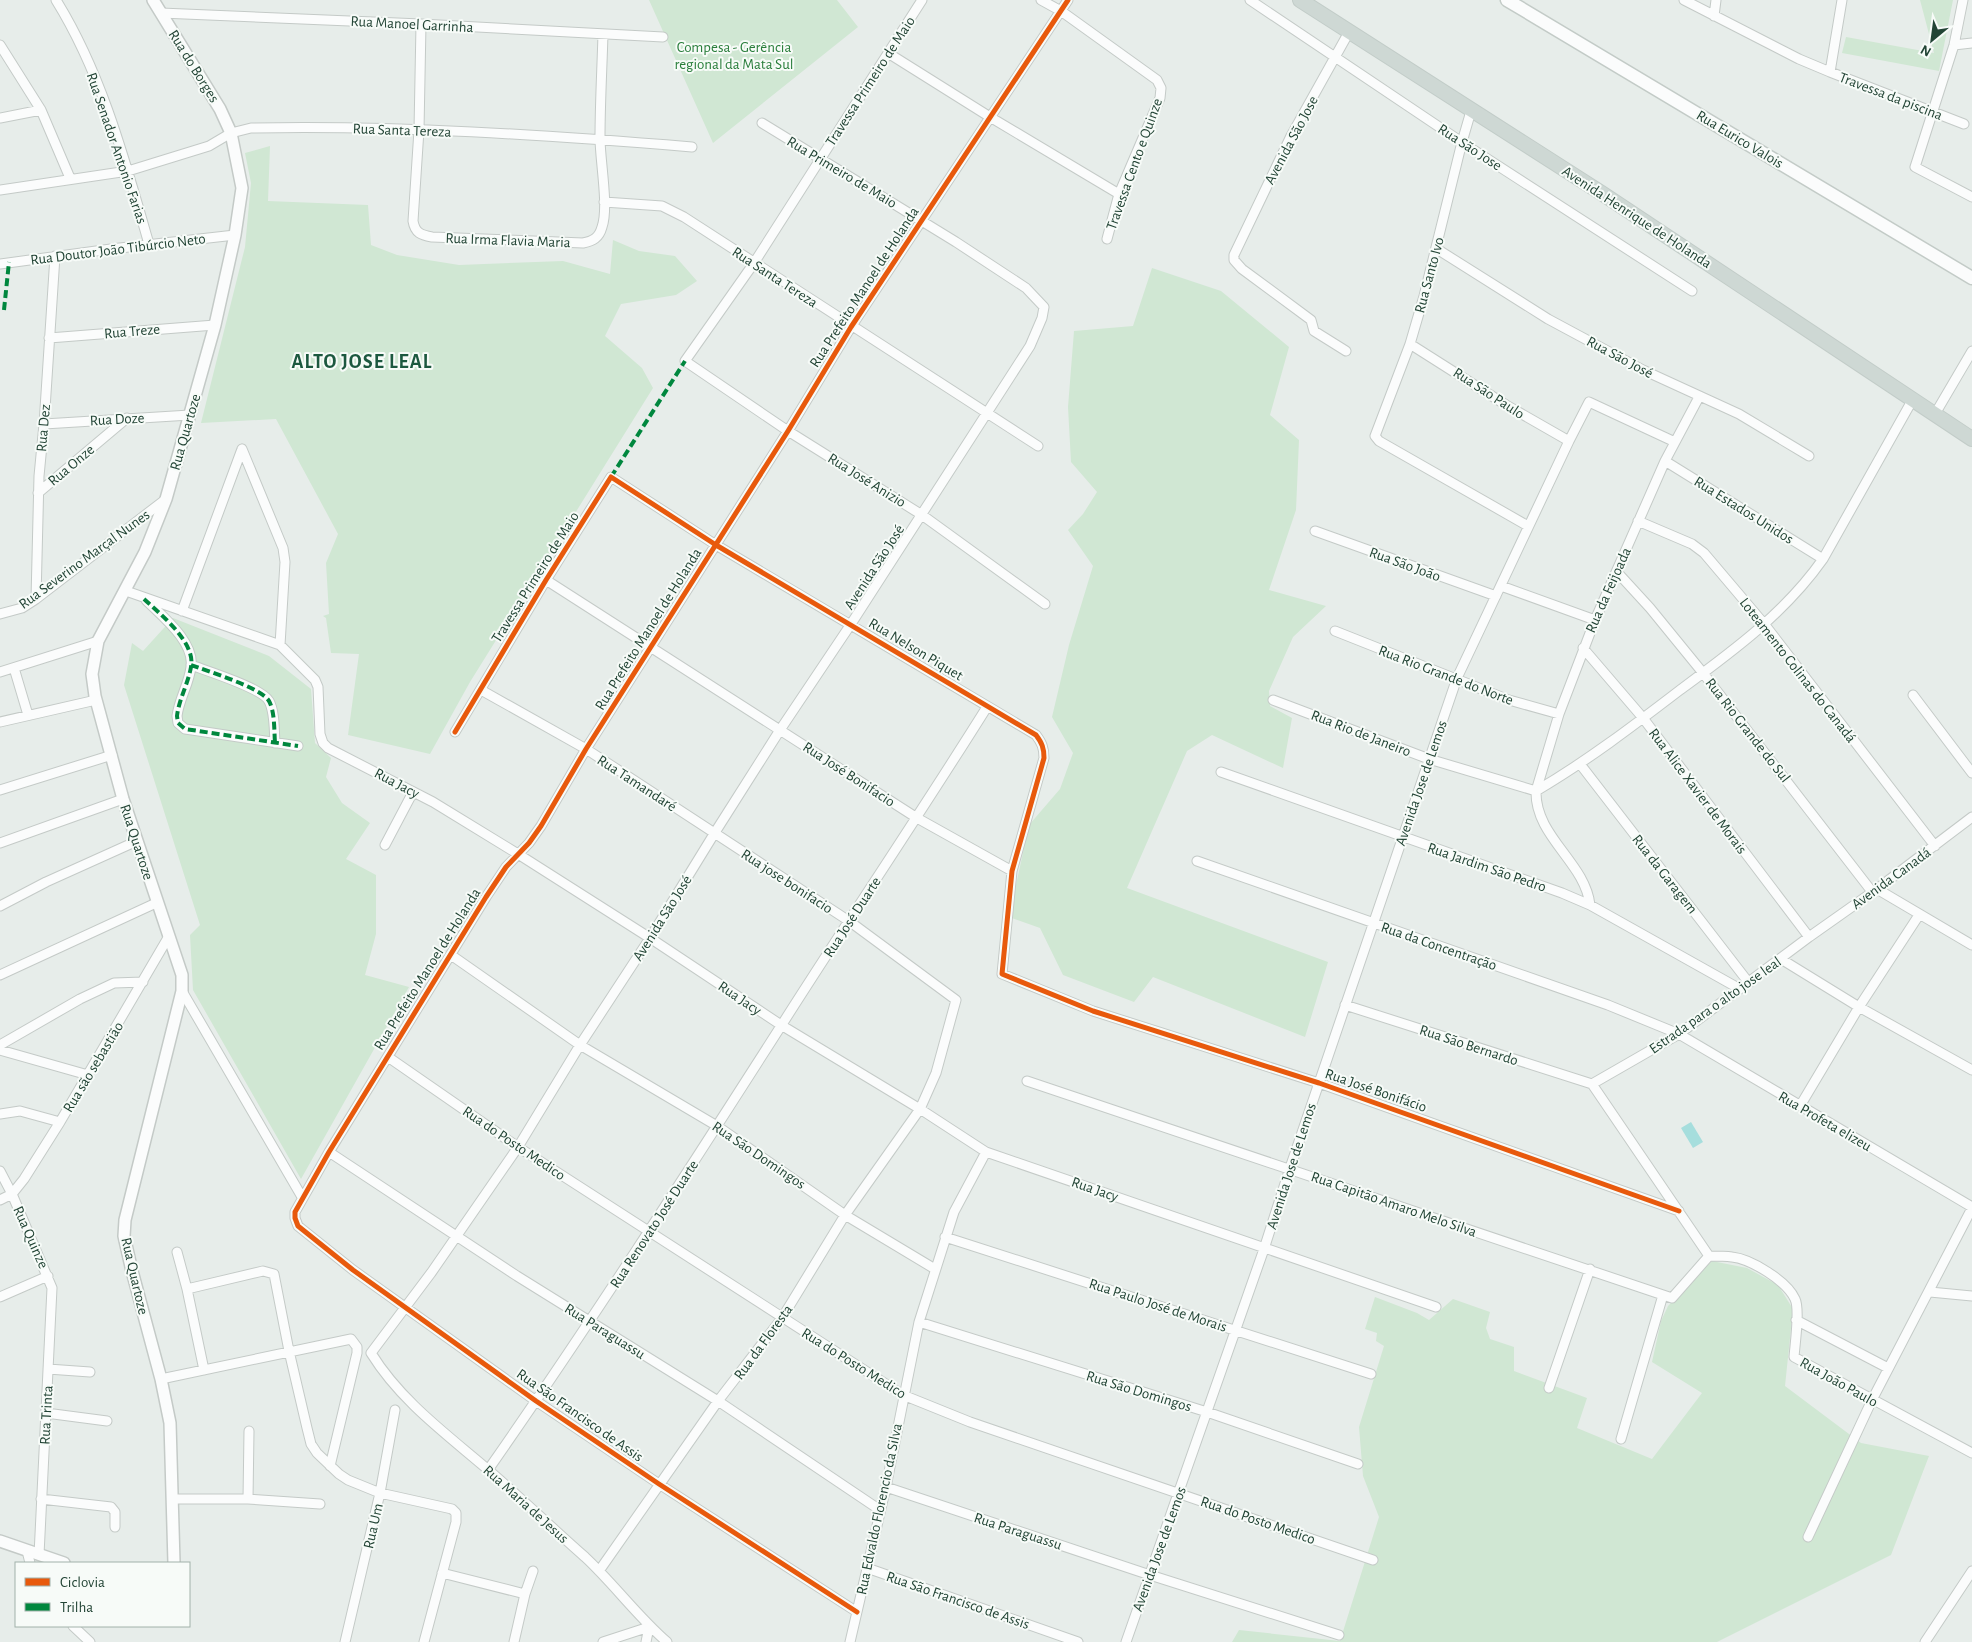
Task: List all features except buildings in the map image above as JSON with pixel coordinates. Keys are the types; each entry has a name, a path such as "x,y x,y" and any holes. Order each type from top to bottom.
{"main road":[{"name":"Avenida Henrique de Holanda","path":"1300,0 1619,204 1972,439"},
{"name":"Rua Eurico Valois","path":"1507,0 1972,278"}],"street":[{"name":"Rua Senador Antonio Farias","path":"56,0 66,16 90,67 111,120 149,244"},
{"name":"Rua do Borges","path":"153,0 220,108 232,133"},
{"name":"Travessa Primeiro de Maio","path":"685,361 754,263 922,0"},
{"name":"Travessa Cento e Quinze","path":"1041,0 1061,11 1157,80 1161,88 1160,98 1119,194 1107,239"},
{"name":"Rua Prefeito Manoel de Holanda","path":"298,1226 295,1212 302,1197 497,879 530,843 586,749 788,431 851,327 1068,0"},
{"name":"Rua São Jose","path":"1250,0 1462,142 1692,291"},
{"path":"1684,0 1800,59 1830,72"},
{"path":"1714,16 1716,0"},
{"name":"Travessa da piscina","path":"1842,0 1830,72 1964,124"},
{"path":"1964,0 1954,45 1916,167 1972,196"},
{"name":"Rua Manoel Garrinha","path":"161,12 662,37"},
{"path":"419,130 421,24"},
{"name":"Avenida São Jose","path":"1346,351 1314,331 1311,320 1242,269 1234,260 1236,250 1291,136 1349,32"},
{"path":"603,34 600,139 604,202"},
{"path":"1954,45 1972,43"},
{"path":"0,45 40,110 70,178"},
{"path":"888,53 1119,194"},
{"path":"0,118 40,110"},
{"name":"Rua Santo Ivo","path":"1472,111 1462,142 1437,249 1410,344 1375,435 1379,441 1528,526"},
{"name":"Rua Primeiro de Maio","path":"762,123 1026,288 1044,307"},
{"name":"Rua Santa Tereza","path":"0,190 70,178 128,171 209,146 232,133 251,128 419,130 600,139 692,147"},
{"name":"Rua Irma Flavia Maria","path":"419,130 414,227 422,235 432,237 593,242 603,226 604,202"},
{"name":"Rua Quartoze","path":"174,1562 170,1423 161,1379 132,1271 124,1229 182,991 182,975 156,903 123,800 96,700 92,674 98,642 126,591 152,536 166,499 215,325 235,235 242,188 232,133"},
{"name":"Rua Santa Tereza","path":"604,202 662,206 684,217 851,327 1038,446"},
{"name":"Rua Doutor João Tibúrcio Neto","path":"0,264 149,244 235,235"},
{"name":"Rua São José","path":"1437,249 1548,319 1643,370 1739,414 1809,456"},
{"name":"Rua Dez","path":"36,599 38,493 55,256"},
{"name":"Avenida São José","path":"580,1045 650,938 780,730 852,624 1030,346 1040,324 1044,307"},
{"name":"Rua Treze","path":"49,338 215,325"},
{"name":"Rua São Paulo","path":"1410,344 1539,425 1569,441"},
{"path":"1935,414 1972,351"},
{"name":"Rua José Anizio","path":"685,361 788,431 922,515 1045,604"},
{"name":"Rua da Feijoada","path":"1536,792 1559,714 1595,620 1665,461 1700,397"},
{"path":"1590,905 1586,886 1542,821 1536,804 1536,792 1580,764 1765,625 1808,580 1823,559 1913,399"},
{"path":"1528,526 1589,402 1675,442"},
{"name":"Rua Doze","path":"44,424 190,415"},
{"name":"Rua Onze","path":"38,493 128,418"},
{"path":"182,611 242,449 283,548 286,562 280,645"},
{"name":"Rua Estados Unidos","path":"1665,461 1823,559"},
{"name":"Travessa Primeiro de Maio","path":"455,732 546,580 612,478"},
{"name":"Rua Nelson Piquet","path":"612,478 716,545 852,624 1036,735 1044,748 1044,758 1012,872"},
{"name":"Rua Severino Marçal Nunes","path":"0,614 22,608 36,599 166,499"},
{"name":"Loteamento Colinas do Canadá","path":"1638,522 1692,544 1704,553 1765,625 1935,846"},
{"name":"Avenida Jose de Lemos","path":"1126,1642 1264,1249 1428,759 1457,678 1528,526"},
{"name":"Rua São João","path":"1315,531 1496,596"},
{"name":"Rua Rio Grande do Sul","path":"1617,572 1650,608 1703,673 1875,891"},
{"name":"Rua José Bonifacio","path":"546,580 917,818 1012,872"},
{"path":"1501,586 1595,620"},
{"name":"Rua Jacy","path":"126,591 280,645 315,680 318,687 320,734 323,743 328,748 413,792 518,854 650,938 781,1025 920,1108 986,1152 1436,1307"},
{"path":"144,598 180,636 189,651 192,665 178,711 178,722 182,727 199,732 298,746"},
{"name":"Rua Rio Grande do Norte","path":"1335,631 1509,700 1559,714"},
{"path":"0,672 98,642"},
{"name":"Rua Alice Xavier de Morais","path":"1584,648 1643,718 1809,937"},
{"path":"192,665 250,688 268,698 271,706 275,743"},
{"path":"14,668 28,715"},
{"name":"Rua Tamandaré","path":"481,690 586,749 714,834"},
{"path":"1913,695 1972,773"},
{"path":"0,722 96,700"},
{"name":"Rua Rio de Janeiro","path":"1273,700 1428,759 1536,792"},
{"name":"Rua José Duarte","path":"717,1126 987,707"},
{"path":"0,790 112,755"},
{"name":"Rua da Garagem","path":"1580,764 1749,983"},
{"name":"Rua Jardim São Pedro","path":"1221,772 1562,893 1590,905 1740,988"},
{"path":"385,845 413,792"},
{"path":"0,843 123,800"},
{"name":"Avenida Canadá","path":"1809,937 1875,891 1972,817"},
{"name":"Rua jose bonifacio","path":"714,834 849,921 956,1000 936,1074 920,1108"},
{"path":"0,906 46,882 137,841"},
{"name":"Rua da Concentração","path":"1197,861 1608,1005 1678,1034"},
{"name":"Rua José Bonifácio","path":"1012,872 1002,974 1093,1011 1319,1083 1679,1211"},
{"path":"1875,891 1972,945"},
{"path":"0,976 156,903"},
{"path":"1800,1106 1859,1007 1919,915"},
{"name":"Rua são sebastião","path":"12,1194 60,1122 144,982 169,936"},
{"name":"Estrada para o alto jose leal","path":"1592,1084 1678,1034 1809,937"},
{"name":"Rua São Domingos","path":"451,955 580,1045 717,1126 846,1214 935,1269"},
{"path":"1781,959 1859,1007 1972,1070"},
{"path":"0,1044 80,999 114,983 144,982"},
{"path":"182,991 302,1197"},
{"name":"Rua São Bernardo","path":"1345,1006 1592,1084"},
{"name":"Rua Profeta elizeu","path":"1678,1034 1972,1208"},
{"path":"405,1307 458,1236 518,1147 580,1045"},
{"path":"0,1050 88,1075"},
{"name":"Rua do Posto Medico","path":"388,1057 518,1147 903,1395 970,1422 1373,1560"},
{"name":"Rua Capitão Amaro Melo Silva","path":"1027,1081 1290,1168 1456,1226 1590,1269"},
{"path":"1592,1084 1709,1256 1668,1296 1620,1439"},
{"name":"Rua da Floresta","path":"599,1571 718,1401 782,1318 846,1214 920,1108"},
{"path":"0,1114 20,1111 60,1122"},
{"name":"Rua Renovato José Duarte","path":"590,1322 717,1126"},
{"name":"Rua Paraguassu","path":"329,1152 517,1276 718,1401 880,1510"},
{"name":"Rua Edvaldo Florencio da Silva","path":"850,1642 886,1487 919,1322 954,1212 986,1152"},
{"name":"Rua Quinze","path":"0,1171 48,1276"},
{"path":"0,1200 12,1194"},
{"path":"1808,1537 1872,1400 1930,1292 1972,1208"},
{"name":"Rua São Francisco de Assis","path":"298,1226 353,1270 536,1401 659,1484 857,1612"},
{"name":"Rua Paulo José de Morais","path":"945,1237 1370,1374"},
{"path":"177,1252 204,1370"},
{"name":"Rua João Paulo","path":"1709,1256 1733,1257 1747,1260 1787,1287 1796,1300 1794,1357 1972,1453"},
{"path":"1549,1388 1590,1269 1668,1296"},
{"path":"187,1289 262,1271 274,1274 289,1351 311,1444 317,1453 348,1480 380,1493 452,1509 456,1513 456,1522 424,1642"},
{"path":"0,1297 48,1276"},
{"name":"Rua Trinta","path":"39,1555 52,1288 48,1276"},
{"path":"1930,1292 1972,1296"},
{"name":"Rua Maria de Jesus","path":"405,1307 371,1353 383,1373 436,1426 488,1470 599,1571 649,1627 667,1642"},
{"path":"1796,1320 1888,1368"},
{"path":"488,1470 590,1322"},
{"name":"Rua São Domingos","path":"919,1322 1207,1412 1358,1464"},
{"path":"161,1379 351,1339 357,1347 330,1466"},
{"path":"48,1369 90,1372"},
{"name":"Rua Um","path":"346,1642 380,1493 395,1410"},
{"path":"46,1413 107,1421"},
{"path":"248,1499 249,1431"},
{"name":"Rua Paraguassu","path":"886,1487 1150,1575 1339,1635"},
{"path":"172,1498 248,1499 320,1504"},
{"path":"41,1499 111,1507 115,1512 115,1527"},
{"path":"0,1541 61,1562"},
{"path":"27,1551 30,1562"},
{"name":"Rua São Francisco de Assis","path":"867,1568 1078,1642"},
{"path":"514,1642 525,1594 533,1571"},
{"path":"1925,1642 1972,1571"},
{"path":"442,1573 525,1594"},
{"path":"74,1627 90,1642"},
{"path":"603,1642 649,1627 646,1642"}],"green space":[{"name":"Compesa - Gerência regional da Mata Sul","path":"649,0 837,0 858,27 713,143"},
{"path":"1920,0 1953,0 1939,71 1842,53 1846,37 1934,53"},
{"path":"270,146 268,201 368,205 371,245 397,255 459,265 563,261 610,274 613,240 639,251 675,256 697,281 676,295 621,304 605,336 642,368 653,388 470,682 430,754 348,735 359,654 331,653 326,618 323,616 329,614 326,563 338,534 276,419 201,423 245,247 251,183 245,153"},
{"path":"1152,268 1221,291 1289,347 1270,415 1299,440 1296,510 1269,590 1326,606 1293,637 1269,691 1270,706 1292,718 1283,768 1212,735 1187,751 1127,888 1328,962 1305,1037 1153,977 1134,1002 1063,975 1040,928 1009,917 1029,825 1060,789 1073,753 1052,717 1069,645 1093,566 1068,530 1083,514 1097,492 1071,462 1068,407 1074,331 1133,326"},
{"path":"173,618 269,656 311,689 315,743 331,758 326,777 342,803 370,823 346,859 376,875 376,934 365,975 409,987 301,1179 193,990 190,935 200,925 124,685 132,643 143,651"},
{"path":"1712,1261 1747,1268 1778,1285 1793,1309 1785,1386 1861,1443 1929,1456 1891,1555 1717,1642 1232,1642 1239,1630 1340,1641 1379,1517 1363,1476 1359,1427 1384,1346 1376,1341 1377,1333 1365,1329 1375,1297 1417,1313 1429,1320 1453,1299 1490,1312 1486,1328 1490,1339 1514,1347 1514,1371 1587,1398 1577,1428 1652,1459 1702,1393 1652,1362 1661,1321 1668,1306"}],"water":[{"path":"1691,1122 1703,1142 1693,1148 1681,1128"}],"marked path":[{"path":"4,310 9,262"},
{"path":"611,477 685,361"},
{"path":"144,599 183,638 191,658 190,673 178,710 178,723 185,729 298,746"},
{"path":"191,665 245,685 264,696 269,701 272,710 275,743"}],"cycle path":[{"path":"857,1612 659,1484 536,1401 353,1270 298,1226 295,1212 329,1152 486,897 506,867 529,843 541,826 586,749 788,431 851,327 1068,0"},
{"path":"455,732 546,580 611,477 716,545 1036,735 1044,751 1044,758 1012,871 1002,974 1093,1011 1319,1083 1679,1211"}],"district":[{"name":"ALTO JOSE LEAL","path":"362,361"}]}
